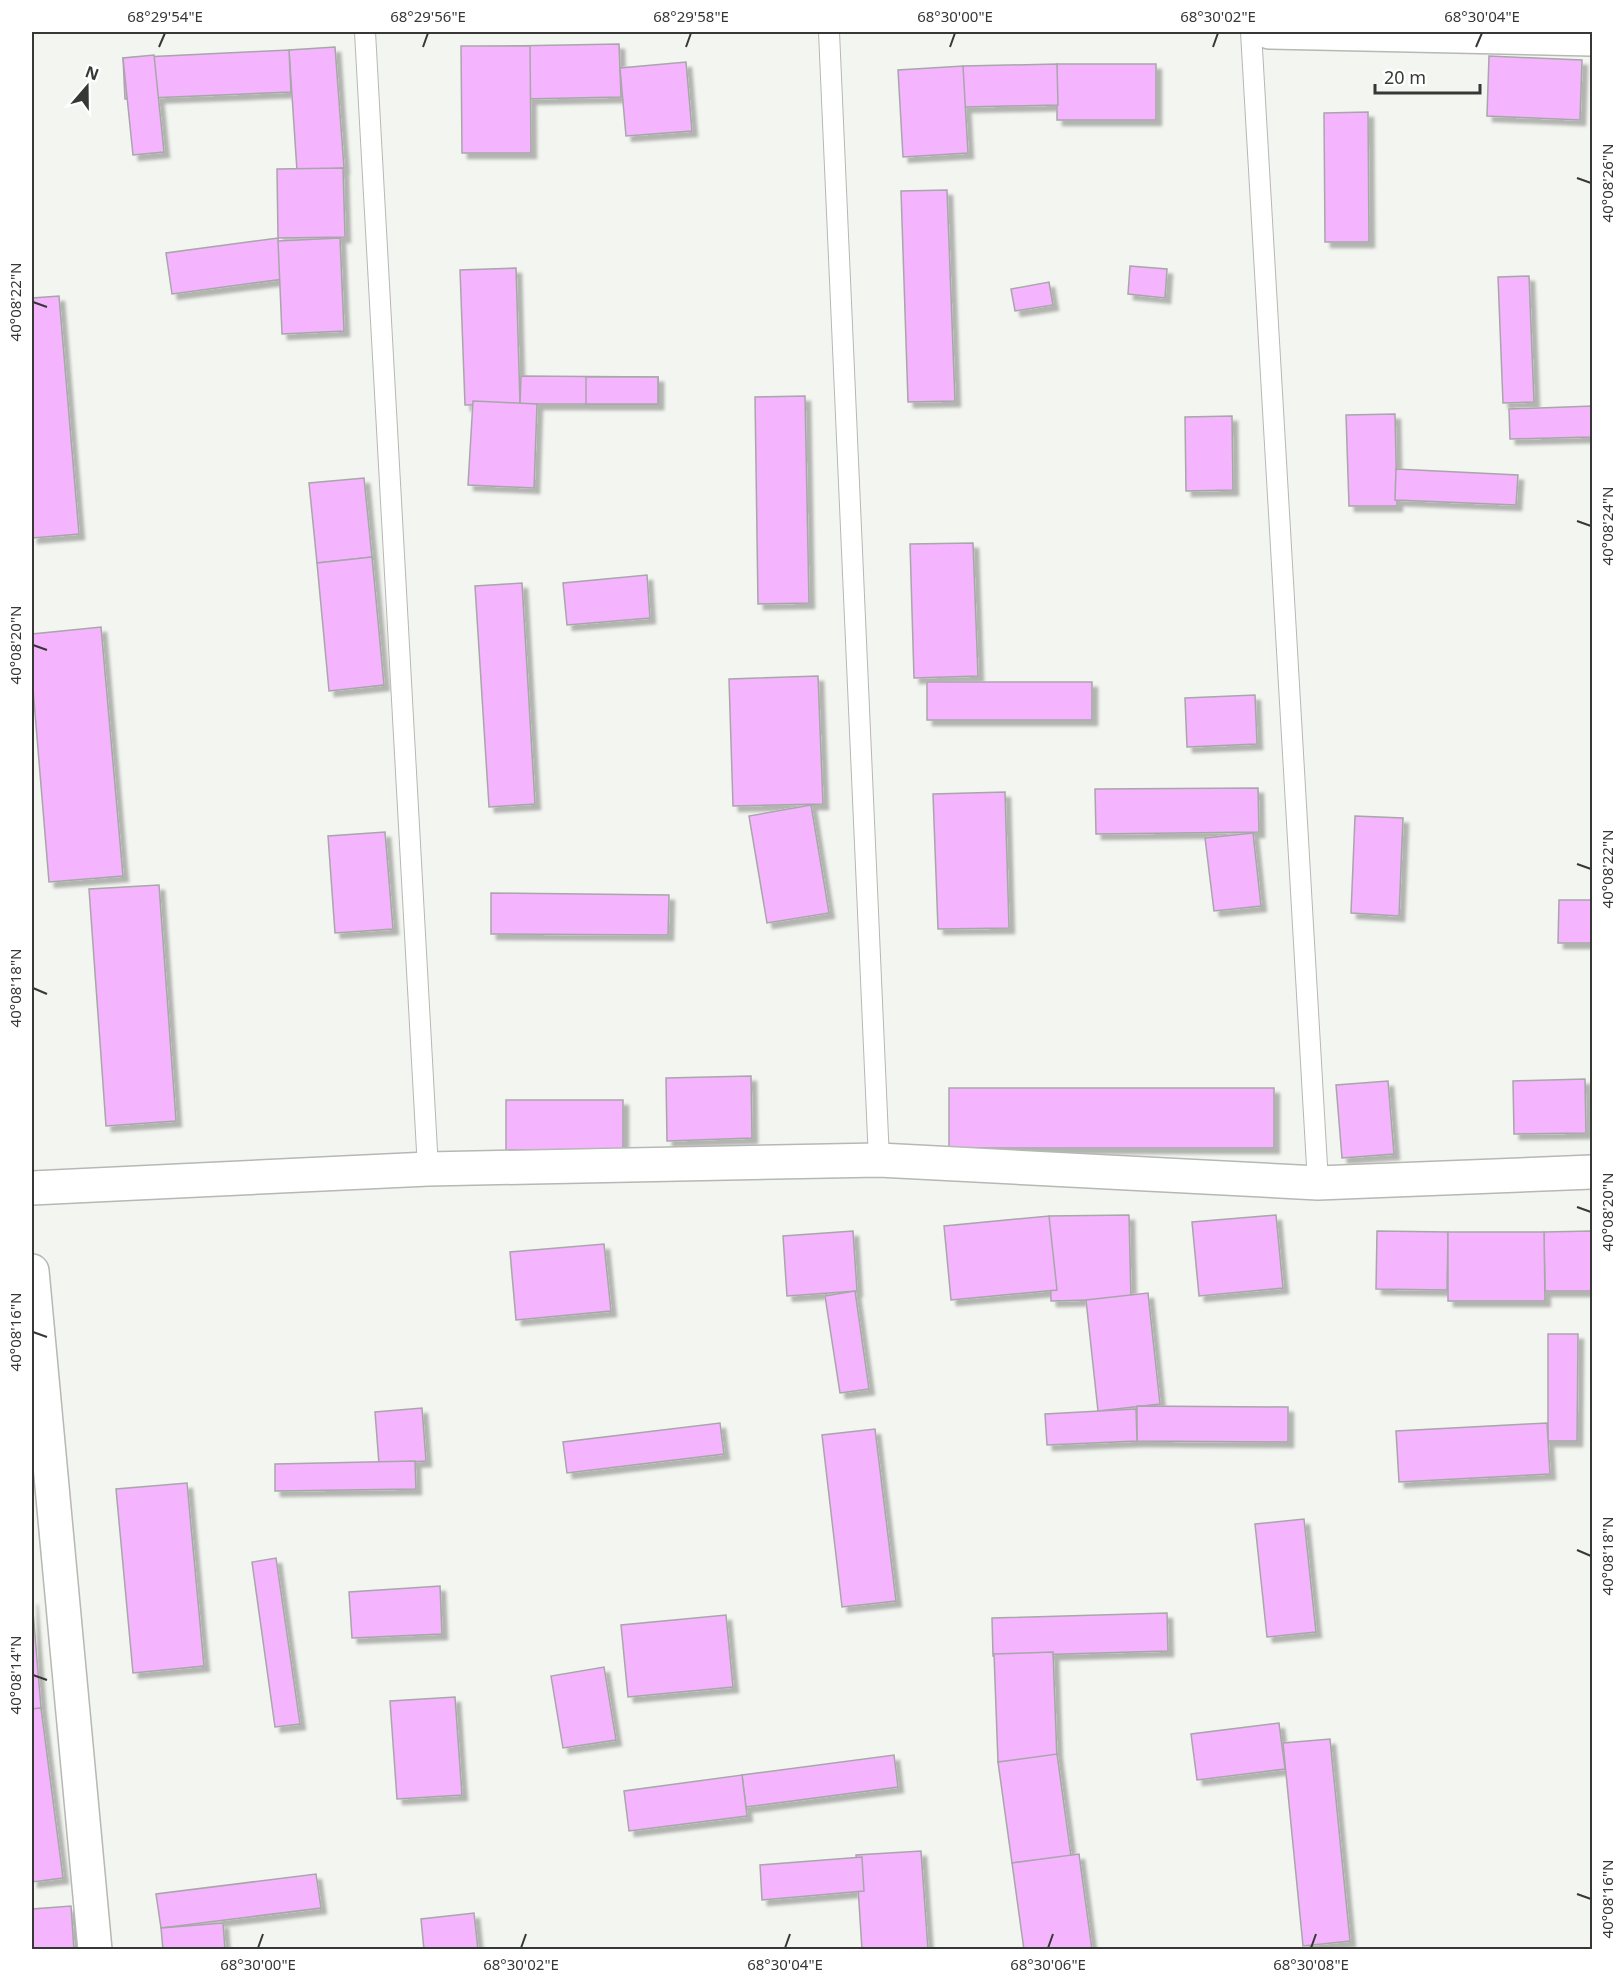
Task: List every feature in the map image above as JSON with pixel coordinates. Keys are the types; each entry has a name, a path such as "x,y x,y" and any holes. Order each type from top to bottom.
{"street":[{"path":"1269,32 1593,39"},
{"path":"32,1188 428,1169 879,1160 1318,1183 1593,1172"},
{"path":"32,1271 95,1950"}],"lane":[{"path":"365,32 428,1169"},
{"path":"829,32 879,1160"},
{"path":"1251,32 1318,1183"}],"building":[{"path":"619,44 621,97 464,100 463,47"},
{"path":"461,46 530,46 531,153 462,153"},
{"path":"335,47 344,168 297,171 289,50"},
{"path":"289,50 291,92 125,99 123,58"},
{"path":"154,55 164,152 133,155 123,58"},
{"path":"1489,56 1582,60 1580,120 1487,116"},
{"path":"686,62 692,131 626,136 620,68"},
{"path":"1057,64 1156,64 1156,120 1057,120"},
{"path":"1057,64 1058,105 964,107 963,66"},
{"path":"963,66 968,153 903,157 898,70"},
{"path":"1368,112 1369,242 1325,242 1324,113"},
{"path":"343,168 345,237 278,238 277,169"},
{"path":"947,190 955,401 908,402 901,191"},
{"path":"278,238 284,279 172,294 166,253"},
{"path":"340,238 344,331 282,334 278,241"},
{"path":"1130,266 1167,269 1165,298 1128,294"},
{"path":"516,268 520,404 465,405 460,270"},
{"path":"1529,276 1534,402 1503,403 1498,277"},
{"path":"1049,282 1053,305 1015,311 1011,289"},
{"path":"59,296 79,534 32,538 32,298"},
{"path":"521,376 658,377 658,404 520,404"},
{"path":"586,377 658,377 658,404 586,404"},
{"path":"805,396 809,603 758,604 755,397"},
{"path":"473,401 537,404 534,488 468,485"},
{"path":"1592,406 1592,437 1510,439 1509,409"},
{"path":"1395,414 1397,506 1349,506 1346,415"},
{"path":"1232,416 1233,490 1186,491 1185,417"},
{"path":"1396,469 1518,475 1516,505 1395,500"},
{"path":"364,478 372,557 317,563 309,483"},
{"path":"973,543 978,676 914,678 910,544"},
{"path":"372,557 384,685 329,691 317,563"},
{"path":"647,575 650,618 567,625 563,583"},
{"path":"522,583 535,804 489,807 475,586"},
{"path":"101,627 123,876 49,882 32,677 32,634"},
{"path":"818,676 823,804 733,806 729,679"},
{"path":"927,682 1092,682 1092,720 927,720"},
{"path":"1255,695 1257,744 1187,747 1185,698"},
{"path":"1258,788 1259,832 1096,834 1095,789"},
{"path":"1005,792 1009,928 938,929 933,794"},
{"path":"811,805 829,913 767,923 749,816"},
{"path":"1355,816 1403,818 1399,916 1351,913"},
{"path":"385,832 393,929 335,933 328,836"},
{"path":"1253,833 1261,906 1214,911 1205,838"},
{"path":"159,885 176,1121 106,1126 89,889"},
{"path":"491,893 669,895 668,935 491,934"},
{"path":"1559,900 1592,900 1592,943 1558,943"},
{"path":"751,1076 752,1138 667,1141 666,1078"},
{"path":"1585,1079 1586,1133 1514,1134 1513,1081"},
{"path":"1388,1081 1394,1154 1342,1158 1336,1085"},
{"path":"949,1088 1274,1088 1274,1148 949,1148"},
{"path":"506,1100 623,1100 623,1150 506,1150"},
{"path":"1129,1215 1131,1299 1051,1301 1049,1216"},
{"path":"1276,1215 1283,1288 1199,1296 1192,1222"},
{"path":"1049,1216 1057,1290 951,1300 944,1226"},
{"path":"853,1231 857,1291 787,1296 783,1236"},
{"path":"1377,1231 1448,1232 1447,1290 1376,1289"},
{"path":"1592,1231 1592,1291 1545,1291 1544,1232"},
{"path":"1448,1232 1544,1232 1545,1301 1448,1301"},
{"path":"604,1244 611,1311 516,1320 510,1252"},
{"path":"855,1291 869,1389 840,1393 825,1296"},
{"path":"1148,1293 1160,1404 1098,1411 1086,1300"},
{"path":"1548,1334 1578,1334 1577,1441 1548,1441"},
{"path":"1137,1406 1288,1407 1288,1442 1137,1441"},
{"path":"422,1408 426,1461 379,1464 375,1412"},
{"path":"1136,1409 1137,1441 1047,1445 1045,1414"},
{"path":"720,1423 724,1454 567,1473 563,1442"},
{"path":"1547,1423 1550,1474 1399,1482 1396,1431"},
{"path":"875,1429 896,1601 842,1607 822,1435"},
{"path":"415,1461 416,1489 275,1491 275,1464"},
{"path":"187,1483 204,1666 133,1673 116,1489"},
{"path":"1304,1519 1316,1632 1267,1637 1255,1524"},
{"path":"276,1558 300,1724 275,1727 252,1562"},
{"path":"440,1586 442,1634 352,1638 349,1592"},
{"path":"32,1599 41,1708 32,1709"},
{"path":"1167,1613 1168,1651 993,1656 992,1618"},
{"path":"726,1615 733,1687 628,1697 621,1625"},
{"path":"1053,1652 1057,1760 998,1762 994,1654"},
{"path":"604,1667 616,1740 563,1748 551,1676"},
{"path":"455,1697 462,1795 397,1799 390,1701"},
{"path":"41,1708 63,1878 32,1882 32,1709"},
{"path":"1279,1723 1285,1769 1197,1780 1191,1734"},
{"path":"1330,1739 1350,1941 1303,1946 1283,1743"},
{"path":"1057,1754 1071,1856 1012,1863 998,1762"},
{"path":"894,1755 898,1787 746,1807 742,1775"},
{"path":"742,1775 747,1816 629,1831 624,1791"},
{"path":"921,1851 928,1950 862,1950 856,1855"},
{"path":"1079,1854 1092,1950 1024,1950 1012,1863"},
{"path":"862,1857 864,1891 762,1900 760,1865"},
{"path":"316,1874 321,1908 161,1928 156,1894"},
{"path":"71,1906 74,1950 32,1950 32,1909"},
{"path":"474,1913 478,1950 424,1950 421,1919"},
{"path":"223,1923 225,1950 163,1950 161,1928"}]}
